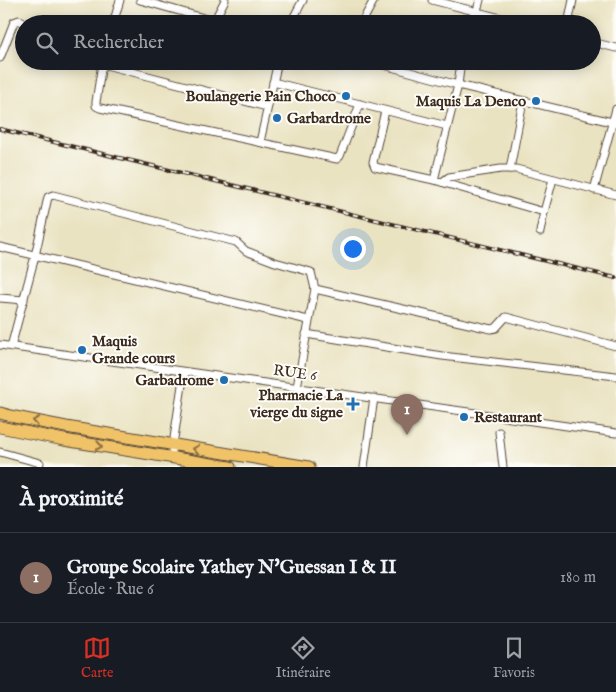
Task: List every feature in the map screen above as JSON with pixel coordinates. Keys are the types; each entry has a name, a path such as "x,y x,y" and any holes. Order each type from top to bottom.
{"main road":[{"path":"0,413 173,445 309,467"},
{"path":"0,427 224,467"}],"street":[{"path":"116,15 120,0"},
{"path":"144,0 194,15"},
{"path":"217,15 225,0"},
{"path":"295,15 303,0"},
{"path":"366,15 374,0"},
{"path":"432,0 491,15"},
{"path":"476,15 480,0"},
{"path":"570,15 573,0"},
{"path":"0,58 15,22"},
{"path":"601,44 616,48"},
{"path":"101,70 96,102 96,106 100,108 337,159 340,156 360,104"},
{"path":"125,70 267,107"},
{"path":"260,142 276,70"},
{"path":"402,70 614,122"},
{"path":"434,180 458,85 460,70"},
{"path":"273,82 447,126"},
{"path":"510,169 524,101"},
{"path":"594,190 616,109"},
{"path":"386,111 373,162 375,167 442,182 544,212"},
{"path":"442,182 449,177 510,169 616,195"},
{"path":"540,232 553,179"},
{"path":"11,347 35,256 48,197 53,195 236,242 246,251 274,262 311,272 314,289 297,387"},
{"path":"0,247 308,320"},
{"path":"314,289 491,329 496,328 506,317 616,346"},
{"path":"0,298 24,300"},
{"path":"306,334 442,356 616,376"},
{"name":"RUE 6","path":"0,345 616,433"},
{"path":"171,458 184,372"},
{"path":"364,467 374,398"},
{"path":"499,432 503,467"},
{"path":"0,452 40,464"}],"railway":[{"path":"0,129 616,278"}],"place":[{"name":"Boulangerie Pain Choco","path":"346,96"},
{"name":"Maquis La Denco","path":"536,101"},
{"name":"Garbardrome","path":"277,118"},
{"name":"Maquis Grande cours","path":"82,350"},
{"name":"Garbadrome","path":"224,380"},
{"name":"Pharmacie La vierge du signe","path":"353,404"},
{"name":"Restaurant","path":"464,417"},
{"name":"Groupe Scolaire Yathey N'Guessan I & II","path":"407,435"}]}
